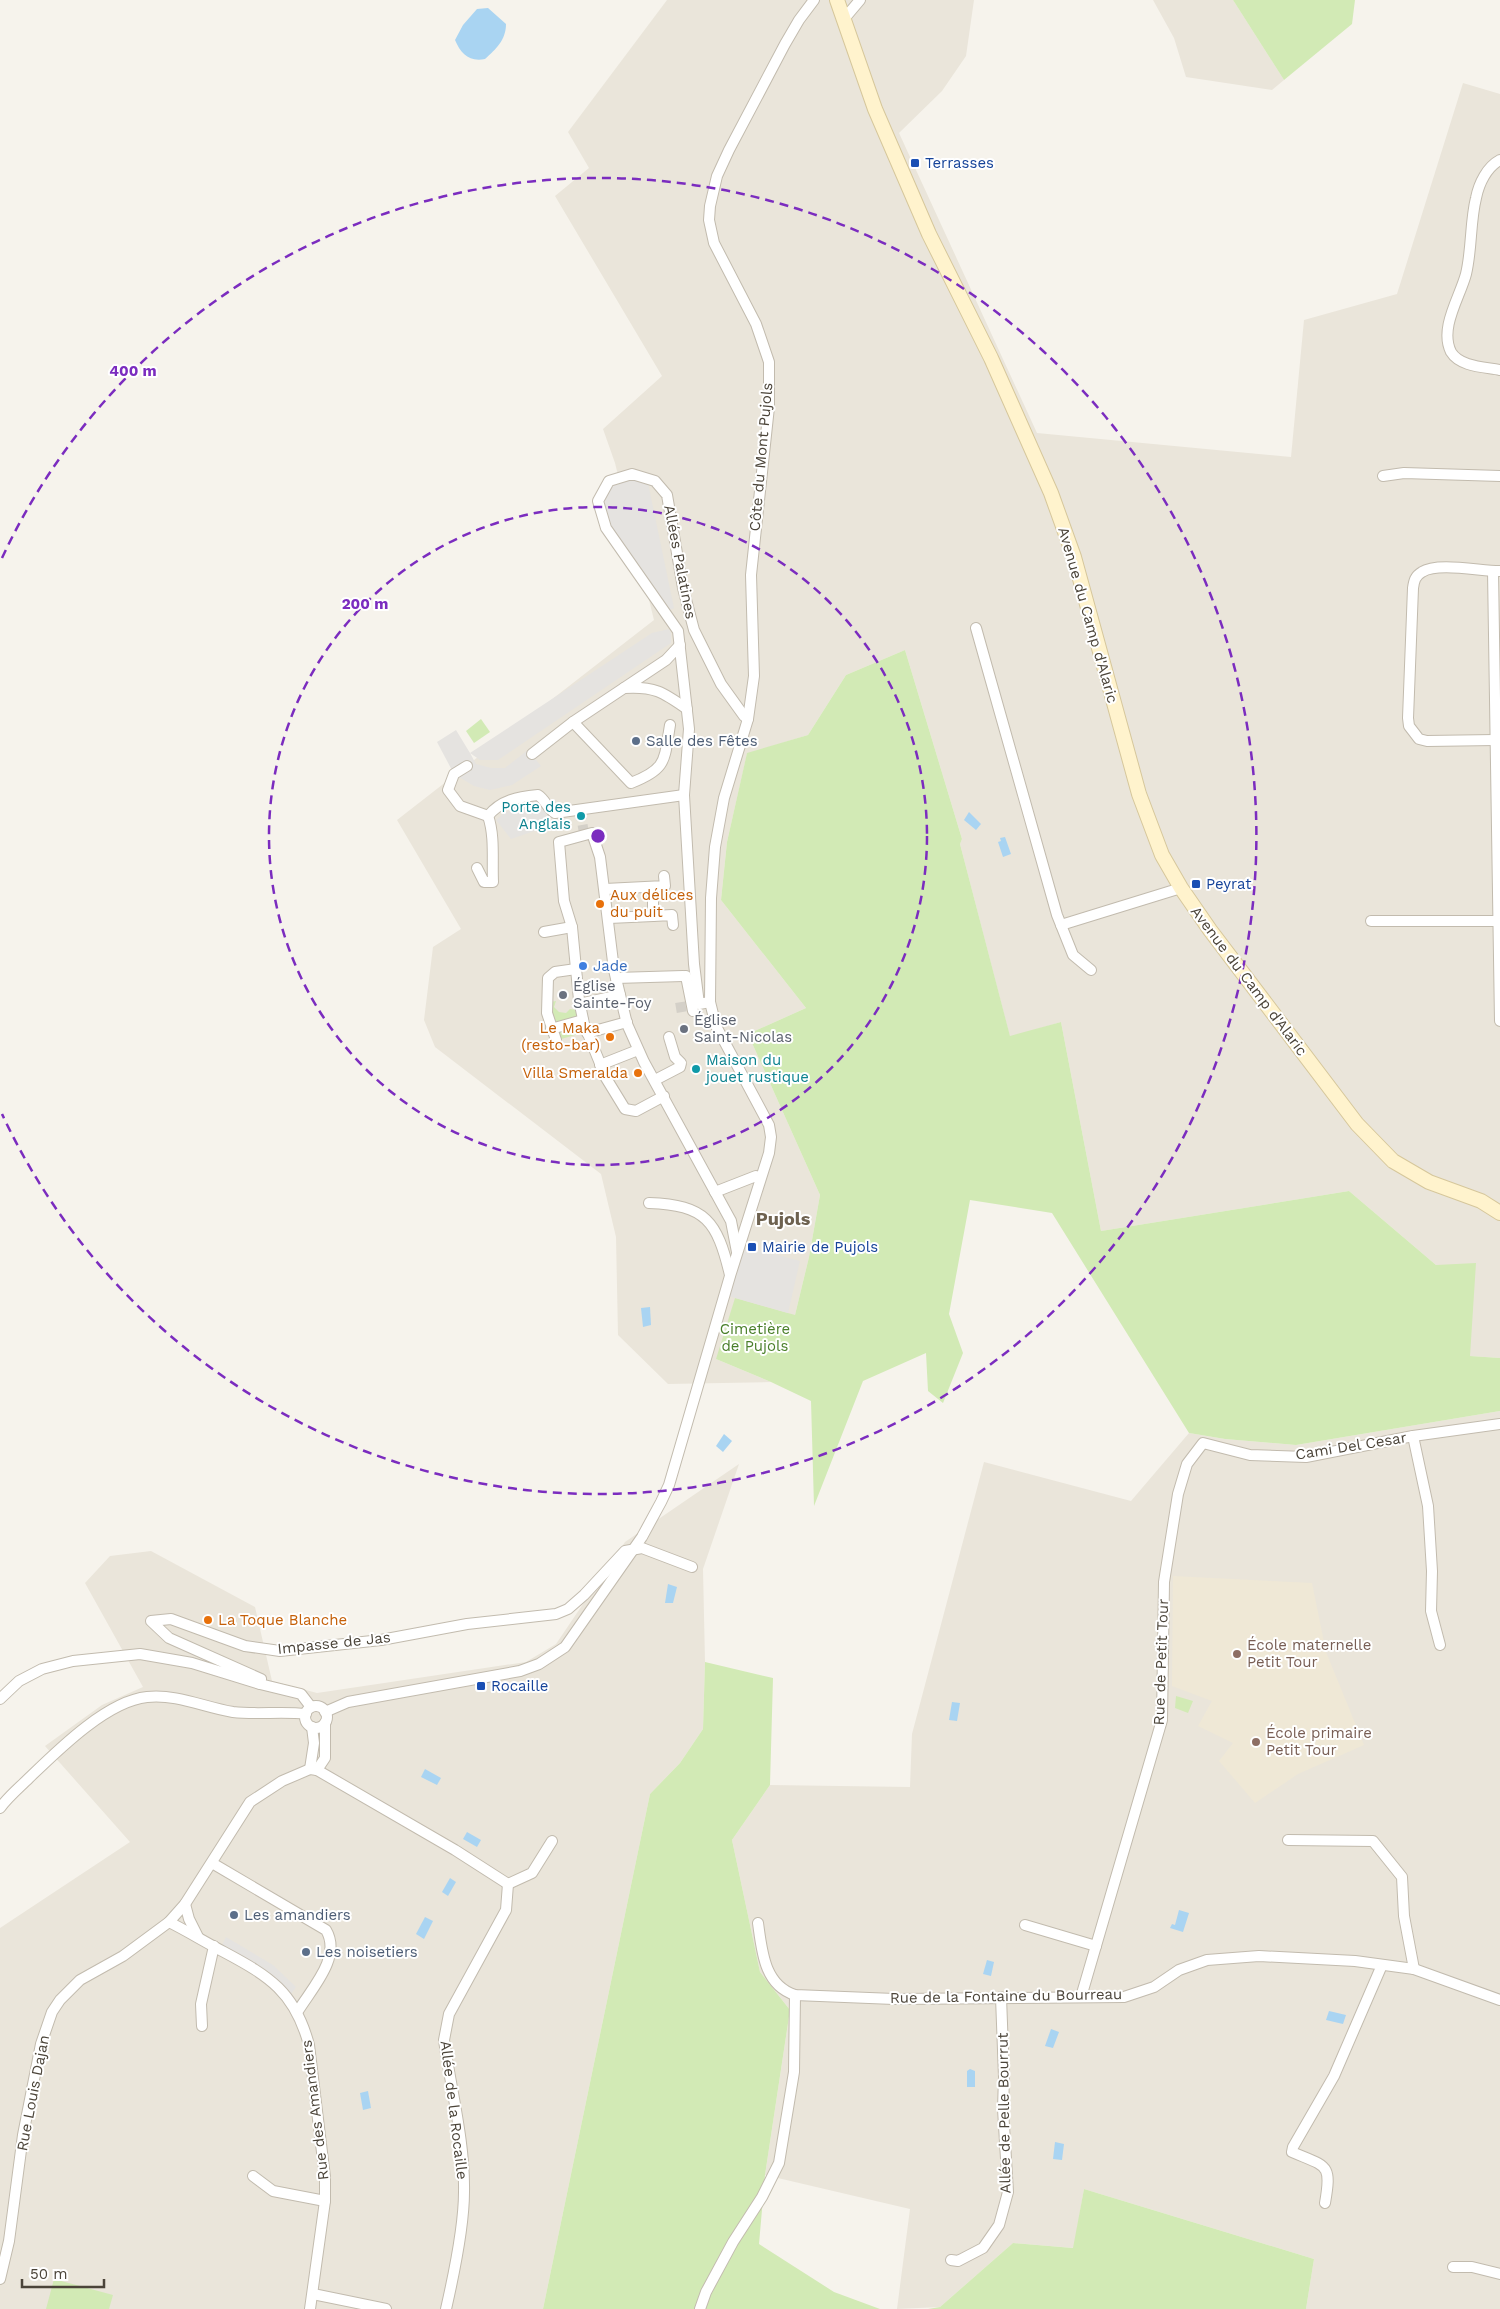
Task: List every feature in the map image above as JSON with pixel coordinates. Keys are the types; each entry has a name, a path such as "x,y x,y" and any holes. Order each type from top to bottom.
{"main road":[{"name":"Avenue du Camp d'Alaric","path":"837,0 884,130 929,234 991,358 1063,523 1139,794 1162,855 1181,888 1216,938 1357,1124 1393,1161 1429,1182 1481,1201 1500,1213"}],"street":[{"name":"Côte du Mont Pujols","path":"325,1712 348,1702 458,1684 520,1671 539,1664 565,1647 632,1550 656,1511 669,1485 737,1252 769,1153 771,1137 769,1125 716,1026 710,1002 711,898 715,846 724,798 748,719 754,676 750,575 769,407 769,362 756,324 714,242 709,220 710,206 717,176 729,150 785,44 799,20 814,0"},
{"path":"844,19 860,0"},
{"path":"1500,160 1486,172 1476,197 1466,273 1450,319 1448,336 1452,352 1462,362 1500,370"},
{"path":"1382,476 1404,473 1500,476"},
{"name":"Allées Palatines","path":"694,1005 694,964 684,795 689,729 678,631 606,528 598,501 610,481 632,474 655,481 667,495 683,588 698,639 721,684 748,719"},
{"path":"1495,740 1427,741 1419,739 1409,726 1413,588 1415,578 1420,572 1434,568 1497,571 1495,740 1500,1021"},
{"path":"976,628 1061,925 1073,955 1091,970"},
{"path":"532,754 573,722 666,660 680,645"},
{"path":"624,688 645,687 668,695 687,709"},
{"path":"573,722 631,783 651,775 663,763 670,725"},
{"path":"467,766 454,774 448,790 460,806 488,816"},
{"path":"488,816 494,808 505,801 538,794 546,800 550,811 555,814 684,795"},
{"path":"477,868 484,882 493,882 491,845 493,830 488,816"},
{"path":"664,1096 636,1112 625,1109 615,1096 600,1065 583,1020 572,927 564,901 559,842 584,833 592,832 600,857 609,918 614,973 627,1022 638,1049 664,1096 716,1192 731,1221 737,1252"},
{"path":"605,889 665,886 664,876"},
{"path":"1061,925 1181,888"},
{"path":"653,894 653,916"},
{"path":"609,918 672,915 673,926"},
{"path":"1371,921 1499,921"},
{"path":"544,932 572,927"},
{"path":"556,1040 547,1013 548,978 555,972 578,973"},
{"path":"614,973 684,976 694,1005 710,1002"},
{"path":"580,1004 620,995"},
{"path":"551,1028 583,1020"},
{"path":"588,1033 627,1022"},
{"path":"655,1080 680,1067 680,1063 671,1048 669,1037"},
{"path":"600,1065 638,1049"},
{"path":"716,1192 756,1176 760,1177"},
{"path":"649,1203 687,1207 708,1219 723,1246 730,1276"},
{"name":"Cami Del Cesar","path":"1203,1443 1250,1455 1306,1457 1413,1436 1500,1424"},
{"path":"1413,1436 1428,1506 1432,1571 1431,1610 1440,1645"},
{"name":"Rue de Petit Tour","path":"1081,1997 1162,1720 1164,1582 1178,1494 1187,1464 1203,1443"},
{"path":"632,1550 642,1548 692,1567"},
{"name":"Impasse de Jas","path":"260,1684 262,1679 169,1638 151,1621 171,1619 245,1646 280,1651 380,1640 467,1624 556,1614 568,1609 584,1596 625,1551 632,1550"},
{"path":"0,1699 19,1681 42,1669 73,1661 140,1654 192,1663 260,1684 301,1694 308,1710 307,1724 312,1727 320,1727 325,1723"},
{"path":"0,1808 62,1746 113,1708 130,1700 162,1696 180,1698 234,1712 308,1710 321,1707 325,1712 325,1758 313,1769"},
{"path":"312,1727 314,1743 313,1769"},
{"path":"313,1769 455,1850 508,1884 532,1873 552,1841"},
{"name":"Rue Louis Dajan","path":"0,2279 9,2241 23,2135 40,2044 52,2012 60,2000 80,1980 123,1956 169,1922 185,1904 250,1802 282,1781 313,1769"},
{"path":"1288,1840 1372,1841 1402,1877 1404,1916 1414,1969"},
{"path":"212,1863 326,1930 332,1939 329,1960 298,2011"},
{"name":"Allée de la Rocaille","path":"446,2309 454,2272 464,2193 463,2157 445,2049 445,2029 449,2014 506,1910 508,1884"},
{"path":"185,1904 189,1919 198,1937"},
{"name":"Rue des Amandiers","path":"169,1922 270,1978 298,2011 309,2045 324,2169 325,2201 310,2309"},
{"path":"700,2309 710,2284 733,2242 762,2198 779,2163 794,2072 795,1995 788,1992 768,1974 762,1952 758,1923"},
{"path":"1025,1925 1096,1946"},
{"path":"202,2026 200,2004 214,1946"},
{"name":"Rue de la Fontaine du Bourreau","path":"795,1995 894,1999 1124,1997 1154,1987 1179,1970 1207,1960 1259,1956 1355,1961 1414,1969 1500,2000"},
{"path":"1325,2203 1329,2178 1328,2172 1324,2166 1292,2152 1293,2147 1334,2076 1382,1965"},
{"name":"Allée de Pelle Bourrut","path":"951,2260 958,2261 983,2248 999,2225 1008,2192 1003,2109 1004,2077 1001,1997"},
{"path":"253,2176 273,2191 325,2201"},
{"path":"1453,2267 1472,2267 1500,2274"},
{"path":"313,2294 386,2309"}],"shaded area":[{"path":"667,0 974,0 966,56 942,91 899,133 1037,433 1291,457 1304,320 1397,294 1463,83 1500,94 1500,1358 1470,1356 1436,1265 1349,1191 1101,1231 1061,1022 1010,1037 960,844 962,839 905,650 846,675 808,735 747,754 727,842 721,900 806,1008 748,1034 820,1195 809,1257 795,1315 716,1359 771,1382 668,1384 618,1335 616,1237 601,1174 435,1047 424,1020 433,947 461,929 397,820 654,620 615,463 603,429 662,376 555,196 589,168 568,132"},
{"path":"1153,0 1233,0 1284,80 1272,90 1186,77 1174,38"},
{"path":"632,474 647,478 674,608 665,612 606,528 598,501 609,481"},
{"path":"669,629 671,643 498,760 480,760 470,753 652,633"},
{"path":"456,730 476,764 491,768 505,768 528,750 541,766 512,785 490,790 474,786 454,774 437,742"},
{"path":"531,799 544,801 552,825 511,839 496,820 504,813"},
{"path":"740,1245 800,1261 788,1313 725,1295"},
{"path":"1500,1411 1500,2309 1306,2309 1314,2259 1084,2189 1074,2248 1013,2243 940,2307 897,2309 910,2209 765,2175 790,2010 760,1972 732,1840 770,1785 910,1787 912,1734 984,1462 1131,1501 1189,1433 1225,1439 1296,1445"},
{"path":"739,1464 703,1569 705,1662 703,1729 680,1763 650,1794 543,2309 0,2309 0,1928 130,1842 45,1746 102,1705 143,1687 85,1583 110,1556 151,1551 255,1607 272,1681 317,1693 526,1662 556,1644 625,1542"},
{"path":"1173,1576 1312,1583 1326,1652 1364,1745 1298,1774 1255,1803 1219,1761 1233,1743 1198,1726 1212,1701 1172,1686"},
{"path":"226,1937 273,1965 296,1987 291,1994 268,1972 222,1945"}],"green space":[{"path":"1233,0 1355,0 1352,24 1284,80"},
{"name":"Cimetière de Pujols","path":"905,650 962,839 960,844 1010,1036 1061,1022 1101,1231 1349,1191 1436,1265 1476,1263 1470,1356 1500,1358 1500,1411 1296,1445 1225,1439 1189,1433 1052,1213 970,1200 949,1314 963,1353 943,1403 928,1391 926,1353 863,1381 814,1506 811,1401 716,1359 735,1298 795,1315 809,1257 820,1195 748,1034 806,1008 721,900 727,842 747,753 808,735 846,675"},
{"path":"481,719 490,732 474,743 466,731"},
{"path":"556,1001 554,1007 559,1012 566,1013 570,1009 577,1010 580,1019 552,1027 550,1002"},
{"path":"581,1021 585,1032 558,1040 554,1030"},
{"path":"705,1662 773,1678 770,1785 732,1840 760,1972 790,2010 765,2175 759,2244 834,2292 880,2309 543,2309 650,1794 680,1763 703,1729"},
{"path":"1176,1696 1193,1701 1188,1713 1175,1708"},
{"path":"1084,2189 1314,2259 1306,2309 928,2309 940,2307 1013,2243 1073,2248"},
{"path":"54,2279 113,2295 109,2309 46,2309"}],"water":[{"path":"488,8 506,24 506,30 496,48 485,59 470,58 463,53 455,40 463,25 477,9"},
{"path":"969,812 981,824 976,830 964,820"},
{"path":"1005,837 1011,854 1003,857 998,842 1001,841 1000,838"},
{"path":"650,1307 651,1325 643,1327 641,1308"},
{"path":"724,1434 732,1441 723,1452 716,1446"},
{"path":"668,1584 677,1587 673,1603 665,1603"},
{"path":"952,1702 960,1703 957,1721 949,1720"},
{"path":"425,1769 441,1778 437,1785 421,1777"},
{"path":"467,1832 481,1840 477,1847 463,1839"},
{"path":"450,1878 456,1882 448,1896 442,1892"},
{"path":"1179,1910 1189,1913 1183,1932 1170,1928 1172,1924 1175,1925"},
{"path":"425,1917 433,1921 424,1939 416,1934"},
{"path":"987,1960 994,1962 991,1976 983,1974"},
{"path":"1329,2011 1346,2015 1343,2024 1326,2020"},
{"path":"1051,2029 1059,2032 1053,2048 1045,2046"},
{"path":"970,2069 975,2071 975,2087 967,2087 967,2071"},
{"path":"368,2091 371,2108 363,2110 360,2093"},
{"path":"1055,2142 1064,2144 1062,2160 1053,2159"}],"tunnel":[{"path":"580,810 584,833"},
{"path":"676,1008 688,1006"}],"place":[{"name":"Terrasses","path":"915,163"},
{"name":"Salle des Fêtes","path":"636,741"},
{"name":"Porte des Anglais","path":"581,816"},
{"name":"Peyrat","path":"1196,884"},
{"name":"Aux délices du puit","path":"600,904"},
{"name":"Jade","path":"583,966"},
{"name":"Église Sainte-Foy","path":"563,995"},
{"name":"Église Saint-Nicolas","path":"684,1029"},
{"name":"Le Maka (resto-bar)","path":"610,1037"},
{"name":"Maison du jouet rustique","path":"696,1069"},
{"name":"Villa Smeralda","path":"638,1073"},
{"name":"Mairie de Pujols","path":"752,1247"},
{"name":"La Toque Blanche","path":"208,1620"},
{"name":"École maternelle Petit Tour","path":"1237,1654"},
{"name":"Rocaille","path":"481,1686"},
{"name":"École primaire Petit Tour","path":"1256,1742"},
{"name":"Les amandiers","path":"234,1915"},
{"name":"Les noisetiers","path":"306,1952"}],"district":[{"name":"Pujols","path":"783,1218"}]}
